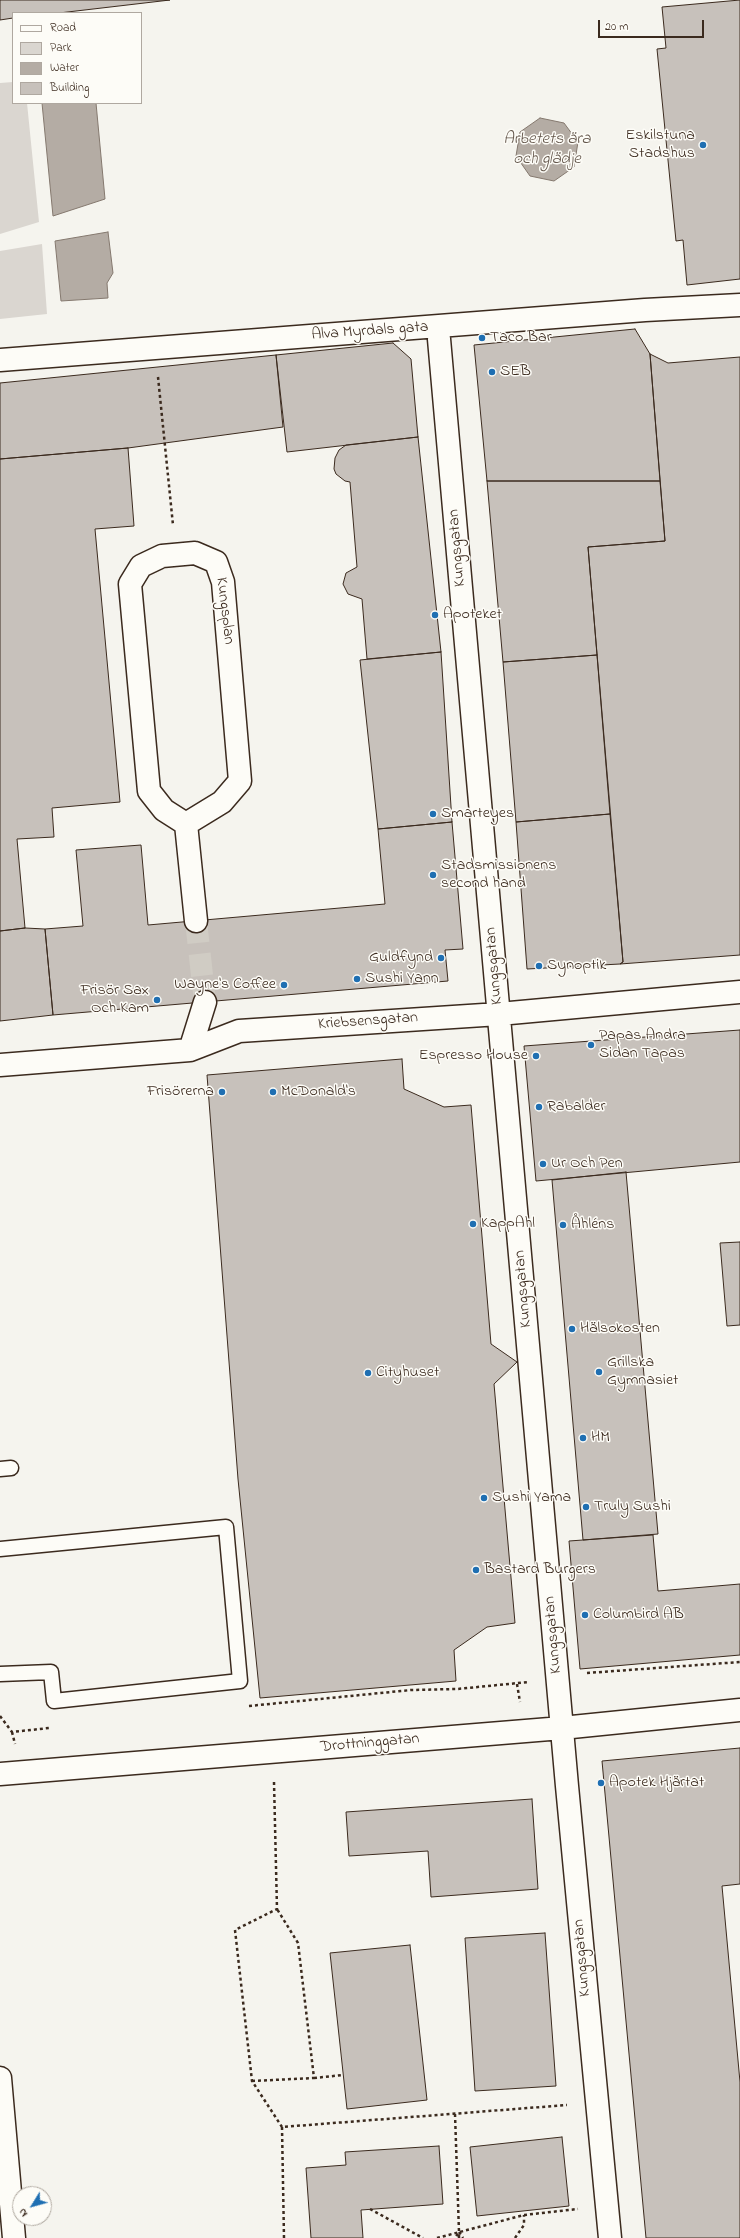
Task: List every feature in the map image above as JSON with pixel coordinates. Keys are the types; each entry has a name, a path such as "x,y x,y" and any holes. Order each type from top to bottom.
{"street":[{"name":"Alva Myrdals gata","path":"0,360 645,310 740,305"},
{"name":"Kungsgatan","path":"439,339 562,1728 610,2238"},
{"name":"Kungsplan","path":"195,553 216,562 223,582 240,781 222,802 186,824 164,810 149,791 130,584 141,566 162,556 195,553"},
{"path":"186,824 196,921"},
{"name":"Kriebsensgatan","path":"0,1066 190,1050 239,1031 499,1014 681,996 740,992"},
{"path":"190,1050 205,1002"},
{"name":"Drottninggatan","path":"0,1774 562,1728 740,1710"},
{"path":"0,2078 14,2238"}],"lane":[{"path":"0,1549 226,1527 240,1681 54,1701 51,1672 0,1674"}],"path":[{"path":"155,348 176,554"},
{"path":"242,1707 411,1690 518,1684 558,1675 740,1662"},
{"path":"0,1716 12,1732 56,1727"},
{"path":"274,1777 277,1909 298,1944 314,2078"},
{"path":"277,1909 235,1930 252,2081 282,2127 284,2238"},
{"path":"252,2081 343,2075"},
{"path":"282,2127 568,2105"},
{"path":"455,2114 459,2238"},
{"path":"437,2238 524,2215 584,2208"},
{"path":"370,2209 423,2238"},
{"path":"515,2238 524,2225 524,2215"},
{"path":"455,2238 459,2232"},
{"path":"459,2232 463,2238"}],"green space":[{"path":"12,82 12,104 27,104 39,222 0,234 0,83"},
{"path":"42,244 47,314 0,319 0,251"}],"water":[{"path":"42,104 96,104 105,199 53,216"},
{"name":"Arbetets ära och glädje","path":"540,118 564,123 578,142 574,167 554,181 530,176 516,156 520,132"},
{"path":"108,232 113,273 107,283 108,298 61,301 55,241"}],"building":[{"path":"0,0 170,0 68,12 12,12 12,18 0,20"},
{"name":"Eskilstuna Stadshus","path":"740,0 740,279 687,285 683,240 676,241 657,49 666,48 662,7"},
{"path":"635,329 650,354 660,481 487,481 474,345"},
{"path":"393,343 411,359 418,437 287,452 276,355"},
{"path":"650,354 668,363 740,357 740,955 620,964 623,962 588,547 665,541"},
{"path":"276,355 283,427 128,448 0,459 0,383"},
{"path":"418,437 441,652 367,659 362,599 348,594 343,584 346,573 357,567 350,482 345,481 336,474 334,469 335,458 339,450 346,445"},
{"path":"128,448 134,526 95,529 120,802 52,808 54,837 17,839 25,928 0,931 0,459"},
{"path":"487,481 660,481 665,541 588,547 597,655 503,662"},
{"path":"441,652 452,822 378,829 360,660"},
{"path":"597,655 610,814 516,822 503,662"},
{"path":"610,814 623,962 620,964 527,969 516,822"},
{"path":"452,822 463,949 445,950 448,981 53,1015 45,929 83,926 76,850 141,845 148,925 385,904 378,829"},
{"path":"25,928 45,929 53,1015 0,1021 0,931"},
{"path":"740,1030 740,1162 536,1181 524,1046"},
{"name":"Cityhuset","path":"402,1059 404,1089 444,1107 471,1105 491,1344 517,1362 494,1384 515,1623 487,1627 454,1650 456,1681 260,1698 238,1479 207,1075"},
{"path":"626,1172 658,1534 583,1540 552,1180"},
{"path":"740,1242 740,1325 727,1326 720,1243"},
{"path":"653,1535 658,1591 740,1584 740,1655 580,1669 569,1541"},
{"path":"740,1748 740,1884 722,1886 740,2082 740,2238 646,2238 602,1761"},
{"path":"532,1799 538,1889 431,1897 428,1851 349,1856 346,1812"},
{"path":"545,1933 556,2086 475,2091 465,1938"},
{"path":"410,1945 427,2100 347,2109 330,1953"},
{"path":"562,2137 569,2206 477,2216 470,2147"},
{"path":"439,2146 443,2204 361,2210 363,2238 311,2238 306,2168 346,2165 345,2152"}],"tunnel":[{"path":"196,921 205,1002"}],"place":[{"name":"Eskilstuna Stadshus","path":"703,145"},
{"name":"Taco Bar","path":"482,338"},
{"name":"SEB","path":"492,372"},
{"name":"Apoteket","path":"435,615"},
{"name":"Smarteyes","path":"433,814"},
{"name":"Stadsmissionens second hand","path":"433,875"},
{"name":"Guldfynd","path":"441,958"},
{"name":"Synoptik","path":"539,966"},
{"name":"Sushi Yann","path":"357,979"},
{"name":"Wayne's Coffee","path":"284,985"},
{"name":"Frisör Sax Och Kam","path":"157,1000"},
{"name":"Papas Andra Sidan Tapas","path":"591,1045"},
{"name":"Espresso House","path":"536,1056"},
{"name":"Frisörerna","path":"222,1092"},
{"name":"McDonald's","path":"273,1092"},
{"name":"Rabalder","path":"539,1107"},
{"name":"Ur Och Pen","path":"543,1164"},
{"name":"KappAhl","path":"473,1224"},
{"name":"Åhléns","path":"563,1225"},
{"name":"Hälsokosten","path":"572,1329"},
{"name":"Grillska Gymnasiet","path":"599,1372"},
{"name":"Cityhuset","path":"368,1373"},
{"name":"HM","path":"583,1438"},
{"name":"Sushi Yama","path":"484,1498"},
{"name":"Truly Sushi","path":"586,1507"},
{"name":"Bastard Burgers","path":"476,1570"},
{"name":"Columbird AB","path":"585,1615"},
{"name":"Apotek Hjärtat","path":"601,1783"}]}
